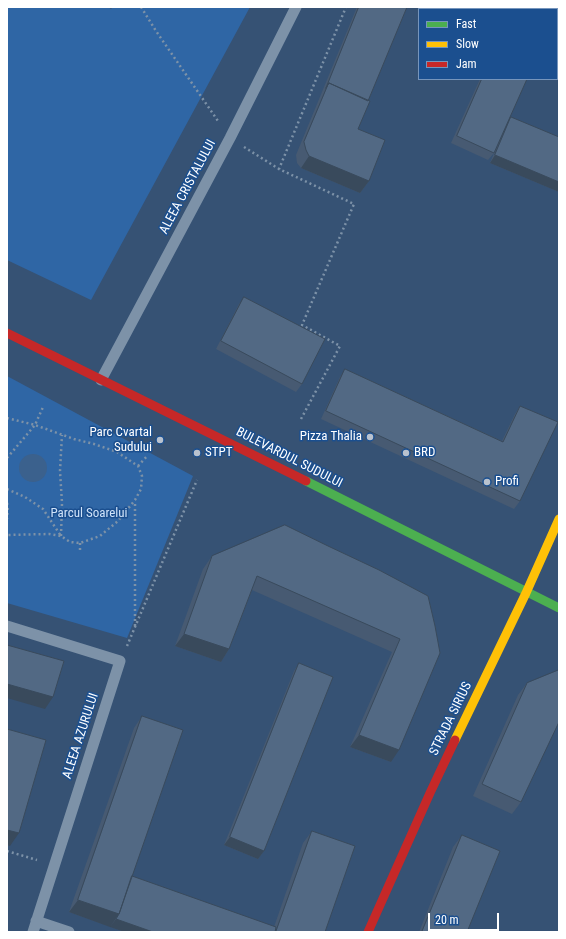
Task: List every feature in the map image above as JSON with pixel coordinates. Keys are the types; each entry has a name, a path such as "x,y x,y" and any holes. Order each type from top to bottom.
{"street":[{"name":"BULEVARDUL SUDULUI","path":"7,333 181,418 559,608"},
{"name":"STRADA SIRIUS","path":"368,932 430,793 526,592 559,518"}],"lane":[{"name":"ALEEA CRISTALULUI","path":"101,380 230,138 296,7"},
{"path":"7,626 120,661"},
{"name":"ALEEA AZURULUI","path":"33,932 120,661"},
{"path":"36,921 69,932"}],"path":[{"path":"141,7 230,138 279,169 354,204 302,325 340,346 301,419"},
{"path":"279,169 346,7"},
{"path":"7,458 35,425 43,407"},
{"path":"7,418 35,425 118,452 138,466 142,476 141,489 135,500 118,521 100,536 80,543 70,542 61,536 43,509 25,497 7,489"},
{"path":"61,536 62,503 60,471 62,435"},
{"path":"138,466 148,455"},
{"path":"120,661 197,480"},
{"path":"135,500 135,627"},
{"path":"7,503 7,519"},
{"path":"7,535 49,534 61,536"},
{"path":"80,543 80,550"},
{"path":"7,851 54,865"}],"green space":[{"path":"7,7 108,7 111,9 113,7 250,7 91,300 7,260"},
{"name":"Parcul Soarelui","path":"7,376 193,476 127,638 7,603"}],"shaded area":[{"path":"33,454 43,458 47,468 43,478 33,482 23,478 19,468 23,458"}],"building":[{"path":"359,7 407,7 368,101 329,83 326,88"},
{"path":"482,80 527,80 494,153 457,136"},
{"path":"329,83 370,101 358,129 385,140 369,181 309,156 306,150 304,142"},
{"path":"511,117 559,137 559,182 495,155"},
{"path":"244,297 325,339 302,384 221,341"},
{"path":"345,369 503,442 520,406 558,422 520,501 326,411"},
{"path":"285,525 379,570 428,596 440,653 399,750 359,735 400,639 257,576 229,649 184,634 212,556"},
{"path":"7,645 64,661 53,697 7,684"},
{"path":"299,663 333,677 264,851 230,837"},
{"path":"559,670 559,722 521,802 482,784 527,683"},
{"path":"142,716 183,730 119,914 78,900"},
{"path":"7,729 46,740 19,833 7,830"},
{"path":"312,831 355,846 325,932 276,932"},
{"path":"462,835 500,851 467,932 422,932"},
{"path":"132,876 276,927 275,932 153,932 116,919"}],"traffic: fast":[{"path":"306,481 559,608"}],"traffic: slow":[{"path":"455,740 526,593 559,519"}],"traffic: jam":[{"path":"7,333 306,481"},
{"path":"368,932 455,740"}],"place":[{"name":"Pizza Thalia","path":"370,437"},
{"name":"Parc Cvartal Sudului","path":"160,440"},
{"name":"STPT","path":"197,453"},
{"name":"BRD","path":"406,453"},
{"name":"Profi","path":"487,482"}]}
